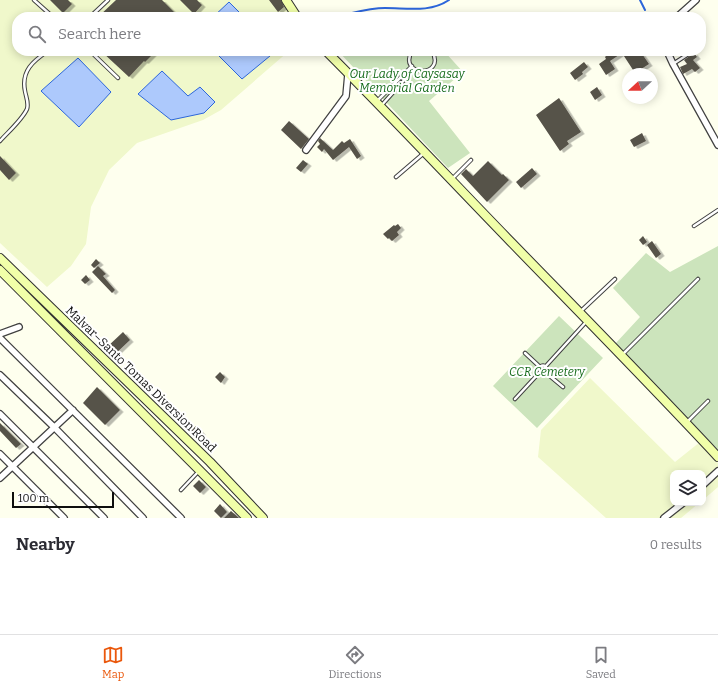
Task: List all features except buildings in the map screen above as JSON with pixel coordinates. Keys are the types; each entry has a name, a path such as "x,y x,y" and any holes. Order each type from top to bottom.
{"street":[{"path":"286,0 294,12"},
{"path":"683,12 696,0"},
{"path":"331,56 379,103 424,152 588,320 718,457"},
{"path":"669,56 718,145"},
{"path":"306,150 346,96 348,74"},
{"name":"Malvar–Santo Tomas Diversion Road","path":"0,258 210,462 263,518"},
{"name":"Malvar–Santo Tomas Diversion Road","path":"0,270 246,518"},
{"path":"0,334 19,327"},
{"path":"0,338 181,518"},
{"path":"0,375 55,428 143,518"},
{"path":"0,478 73,410"},
{"path":"0,414 104,518"},
{"path":"0,454 64,518"},
{"path":"706,482 718,471"},
{"path":"664,518 679,506"}],"lane":[{"path":"34,0 47,12"},
{"path":"95,12 108,0"},
{"path":"0,141 27,110 28,102 24,77 33,63 42,56"},
{"path":"95,56 118,78"},
{"path":"410,56 410,62 414,69 422,72 431,68 434,64 434,56"},
{"path":"672,64 685,56"},
{"path":"379,103 412,66"},
{"path":"379,103 414,69"},
{"path":"396,176 424,152"},
{"path":"452,180 472,160"},
{"path":"694,226 718,210"},
{"path":"580,312 615,279"},
{"path":"621,356 698,279"},
{"path":"540,367 545,366 588,320"},
{"path":"515,399 540,372 540,367 524,353"},
{"path":"545,366 545,372"},
{"path":"540,372 545,372 563,387"},
{"path":"686,422 708,401"},
{"path":"180,490 200,471"}],"green space":[{"path":"0,0 286,0 292,12 12,12 12,56 283,56 221,110 203,120 137,143 109,170 91,207 86,244 71,266 47,287 0,243"},
{"name":"Our Lady of Caysasay Memorial Garden","path":"343,56 449,56 463,72 429,101 470,153 448,168"},
{"path":"718,246 718,450 615,344 640,317 613,288 646,253 670,272"},
{"name":"CCR Cemetery","path":"559,316 603,358 537,428 493,386"},
{"path":"590,378 675,462 700,442 718,463 718,487 706,497 706,470 670,470 670,506 695,506 681,518 606,518 538,457 541,430"}],"water":[{"path":"229,2 239,12 218,12"},
{"path":"219,56 270,56 242,79"},
{"path":"78,58 111,92 79,127 41,91"},
{"path":"162,71 188,96 200,87 215,102 204,113 171,120 138,94"}],"waterway":[{"path":"357,12 379,8 418,9 434,7 449,0"},
{"path":"640,0 645,10"}]}
